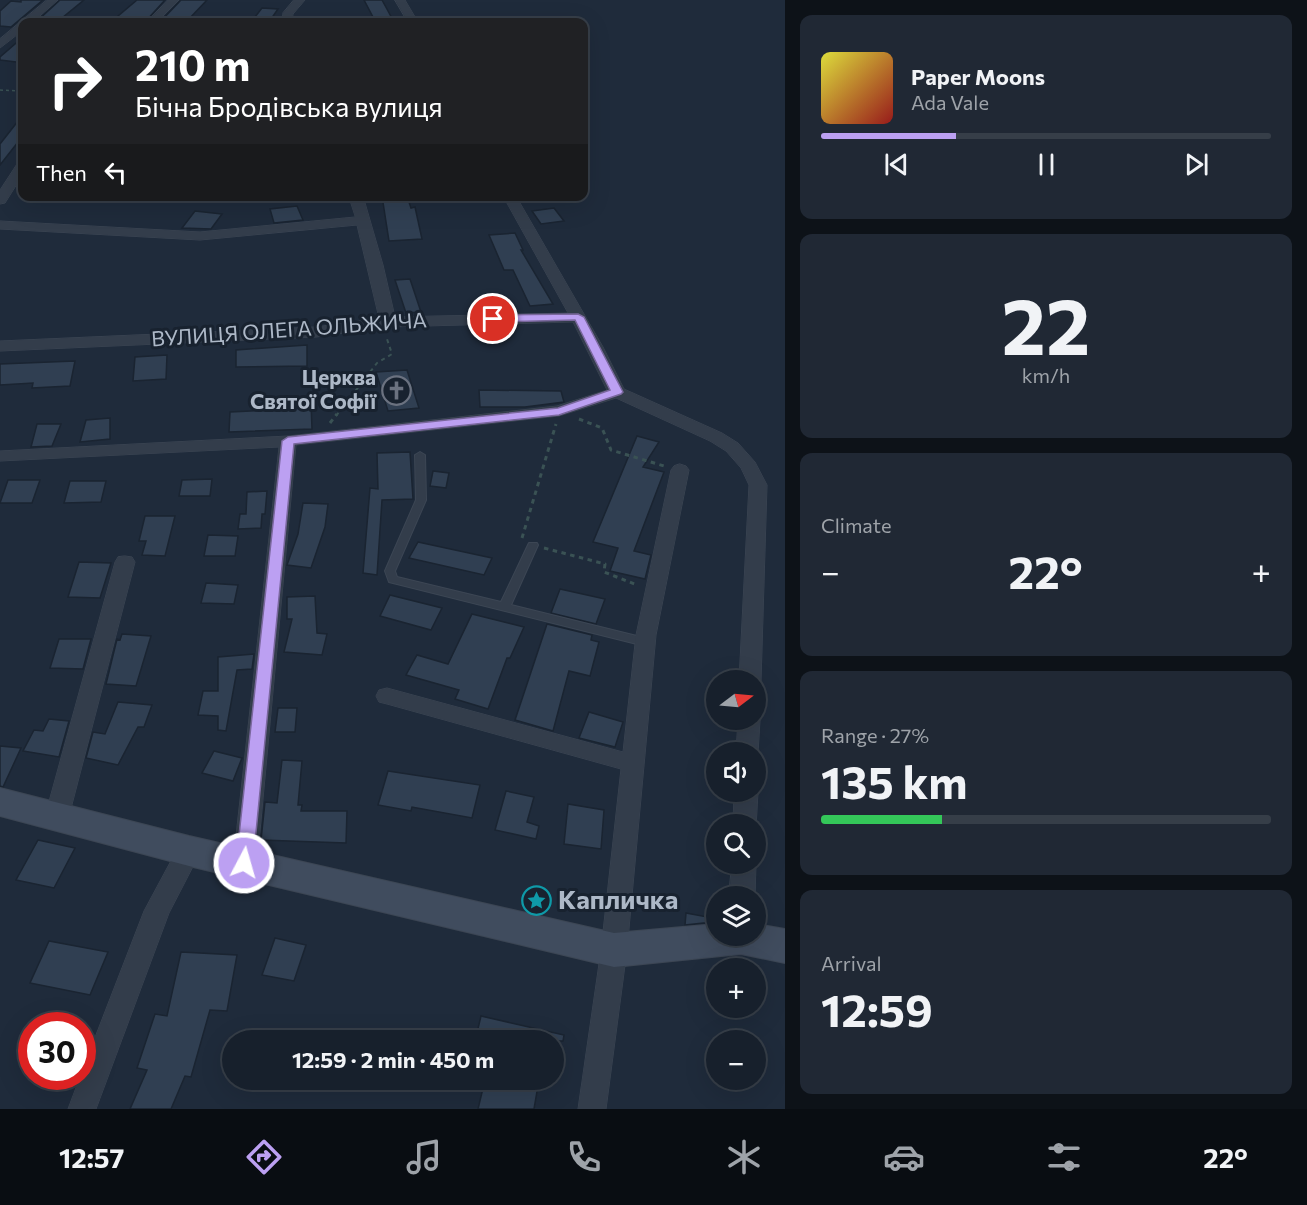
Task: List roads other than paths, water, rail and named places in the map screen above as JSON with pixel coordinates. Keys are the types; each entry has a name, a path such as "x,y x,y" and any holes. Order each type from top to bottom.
{"street":[{"path":"32,18 53,0"},
{"path":"156,18 174,0"},
{"path":"287,18 288,13 300,0"},
{"path":"400,0 411,18"},
{"path":"0,45 18,29"},
{"path":"0,200 18,173"},
{"path":"357,201 376,265 385,322"},
{"path":"512,201 578,317 617,392 724,442 749,466 758,485 750,670"},
{"path":"0,225 200,236 363,220"},
{"name":"ВУЛИЦЯ ОЛЕГА ОЛЬЖИЧА","path":"0,346 316,332 385,322 578,317"},
{"path":"0,456 318,438 559,411 617,392"},
{"path":"244,863 288,441"},
{"path":"592,1109 614,950 645,642 680,470"},
{"path":"57,816 124,562"},
{"path":"387,696 633,764"},
{"path":"0,802 189,850 614,950 706,941"},
{"path":"82,1109 158,911 189,850"},
{"path":"766,942 785,946"}],"lane":[{"path":"420,455 421,500 390,575 399,582 645,642"},
{"path":"504,608 533,545"}],"place":[{"name":"Церква Святої Софії","path":"397,390"},
{"name":"Капличка","path":"537,900"}]}
